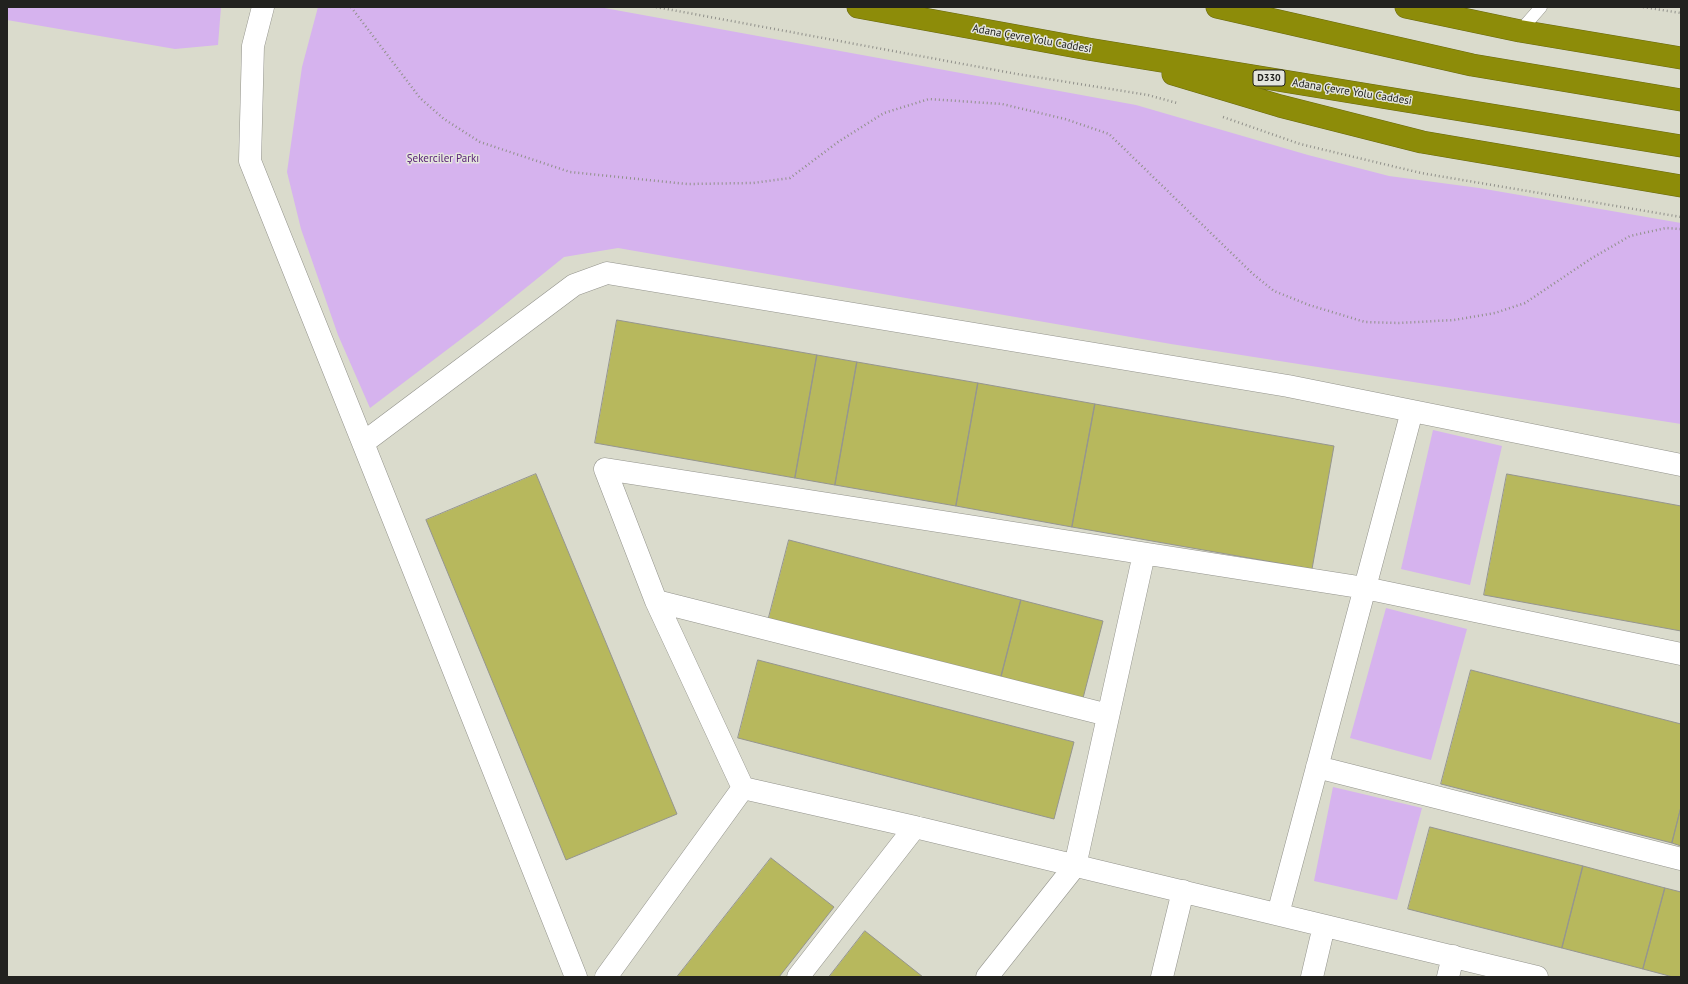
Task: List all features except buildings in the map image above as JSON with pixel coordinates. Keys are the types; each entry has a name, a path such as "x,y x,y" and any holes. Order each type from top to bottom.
{"highway":[{"name":"Adana Çevre Yolu Caddesi","path":"858,7 1088,49 1681,146"},
{"path":"1217,7 1472,65 1681,100"},
{"path":"1406,7 1520,31 1681,58"},
{"path":"1088,49 1280,106 1422,142 1681,186"}],"street":[{"path":"263,7 253,46 250,161 576,977"},
{"path":"363,443 574,285 607,273 1288,386 1681,465"},
{"path":"1278,914 1412,411"},
{"path":"743,788 656,601 605,469 1365,588 1681,654"},
{"path":"987,977 1075,866 1144,554"},
{"path":"656,601 1108,715"},
{"path":"1317,767 1681,859"},
{"path":"743,788 915,827 1278,914 1324,926 1451,967 1537,977"},
{"path":"606,977 743,788"},
{"path":"798,977 915,827"},
{"path":"1162,977 1183,891"},
{"path":"1312,977 1324,926"}],"lane":[{"path":"1520,31 1541,7"}],"path":[{"path":"351,7 420,98 444,119 480,142 570,172 686,184 753,183 790,178 838,142 884,113 929,99 1002,104 1066,119 1109,134 1253,274 1274,291 1309,305 1365,322 1399,323 1454,320 1495,313 1525,304 1592,258 1630,236 1666,228 1681,229"},
{"path":"656,7 1017,74 1148,96 1183,105"},
{"path":"1643,7 1681,14"},
{"path":"1219,116 1300,144 1421,174 1681,217"}],"shaded area":[{"path":"7,7 1681,7 1681,977 7,977"}],"green space":[{"path":"7,7 221,7 218,45 175,49 7,20"},
{"name":"Şekerciler Parkı","path":"318,7 599,7 1136,105 1308,155 1389,176 1479,188 1681,223 1681,424 1171,344 618,248 564,257 481,324 370,408 338,335 301,229 287,172 302,67"},
{"path":"1433,430 1502,446 1470,585 1401,569"},
{"path":"1386,608 1467,629 1431,760 1350,738"},
{"path":"1333,787 1422,808 1397,900 1314,881"}]}
